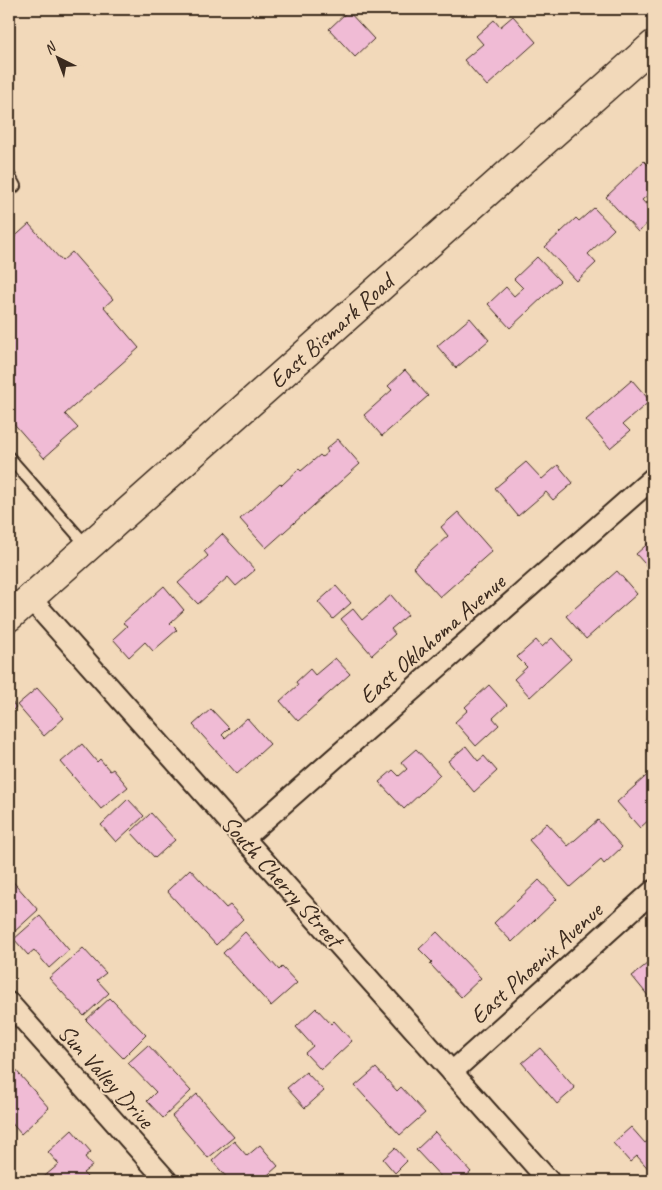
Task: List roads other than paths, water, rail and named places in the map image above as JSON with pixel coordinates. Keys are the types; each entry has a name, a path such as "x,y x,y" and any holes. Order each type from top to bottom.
{"street":[{"name":"East Bismark Road","path":"9,617 19,594 87,547 653,45"},
{"name":"East Oklahoma Avenue","path":"244,838 653,478"},
{"name":"South Cherry Street","path":"19,594 244,838 549,1181"},
{"name":"East Phoenix Avenue","path":"452,1072 653,891"},
{"name":"Sun Valley Drive","path":"9,1004 167,1181"}],"lane":[{"path":"9,175 15,186 9,192"},
{"path":"9,457 87,547"}]}
